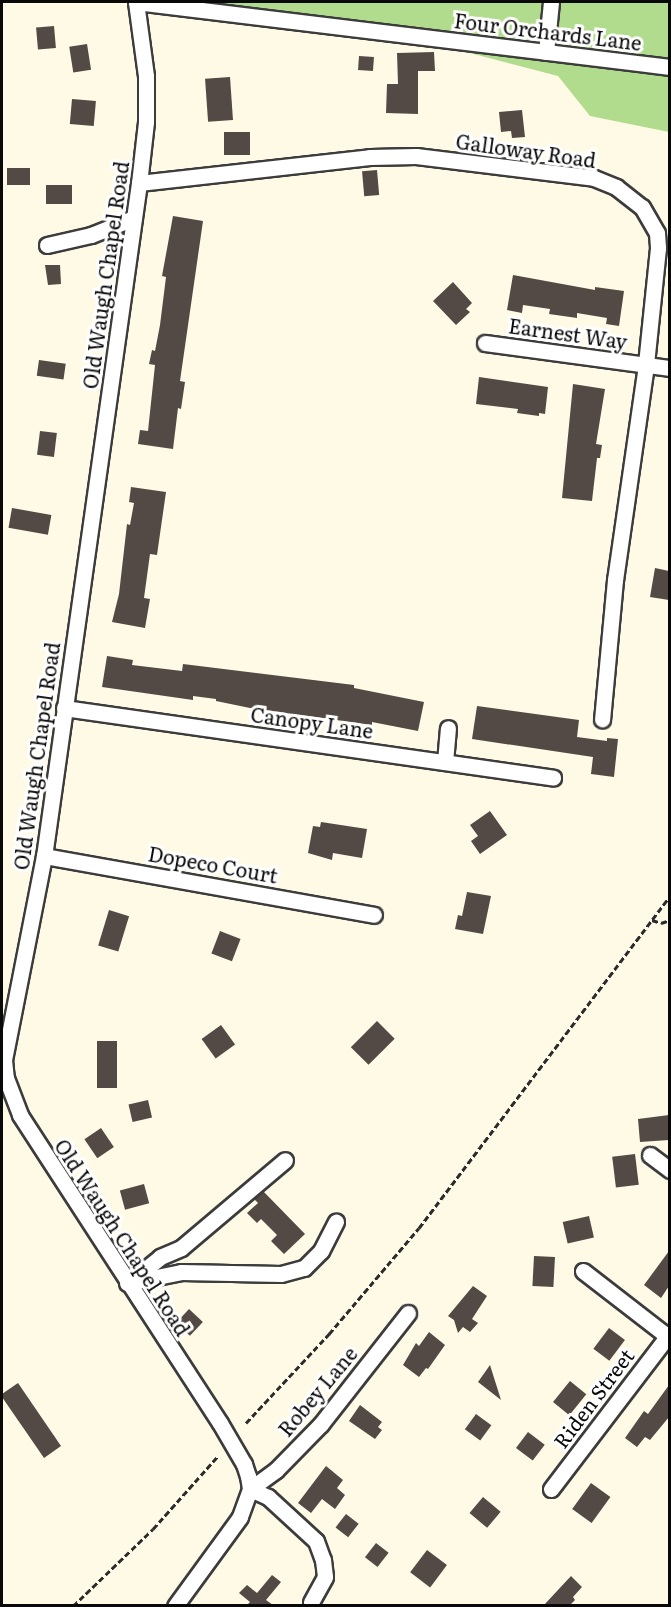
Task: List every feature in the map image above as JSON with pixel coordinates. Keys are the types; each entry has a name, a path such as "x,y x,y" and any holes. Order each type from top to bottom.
{"street":[{"name":"Four Orchards Lane","path":"136,2 669,67"},
{"name":"Old Waugh Chapel Road","path":"136,2 146,76 146,122 139,183 44,856 25,963 4,1060 6,1078 20,1115 220,1423 244,1464 250,1489"},
{"path":"546,52 551,2"},
{"name":"Galloway Road","path":"139,183 370,157 416,156 594,178 631,197 642,207 657,233 658,248 646,365 621,533 602,719"},
{"path":"47,245 91,235 134,218"},
{"name":"Earnest Way","path":"485,343 669,368"},
{"name":"Canopy Lane","path":"64,708 553,778"},
{"path":"445,762 448,728"},
{"name":"Dopeco Court","path":"44,856 374,915"},
{"path":"650,1155 669,1170"},
{"path":"127,1283 160,1257 182,1248 285,1160"},
{"path":"127,1283 182,1272 281,1274 304,1268 321,1251 336,1222"},
{"path":"583,1271 668,1335"},
{"name":"Robey Lane","path":"250,1489 276,1470 321,1424 408,1313"},
{"name":"Riden Street","path":"550,1489 668,1335"},
{"path":"175,1605 240,1517 250,1489 268,1497 316,1541 323,1560 325,1578 311,1602"}],"path":[{"path":"246,1423 329,1334 419,1228 669,896"},
{"path":"652,920 661,923 669,920"},
{"path":"73,1605 153,1529 218,1456"}],"green space":[{"path":"176,2 669,2 669,132 590,116 558,76 374,28"}],"building":[{"path":"54,26 56,48 38,49 36,28"},
{"path":"87,44 91,70 73,72 69,47"},
{"path":"434,52 435,71 418,71 418,114 386,113 387,84 398,84 397,53"},
{"path":"359,56 374,57 373,71 358,70"},
{"path":"230,77 233,120 208,122 205,79"},
{"path":"72,99 96,101 94,126 70,124"},
{"path":"522,110 525,137 512,138 511,131 501,132 499,112"},
{"path":"224,132 250,132 250,155 224,155"},
{"path":"7,168 30,168 30,185 7,185"},
{"path":"377,170 379,195 364,196 362,171"},
{"path":"46,185 72,185 72,204 46,204"},
{"path":"173,216 203,221 180,381 185,382 181,409 178,408 173,449 138,444 140,430 148,431 155,365 149,364 152,350 155,351 160,325 166,277 162,276"},
{"path":"45,265 60,265 61,284 48,285"},
{"path":"513,275 595,290 595,287 624,291 619,326 606,324 607,318 577,313 577,318 549,314 550,309 523,305 522,313 507,310"},
{"path":"453,282 472,303 466,309 470,312 456,325 433,301"},
{"path":"39,360 66,364 64,380 37,376"},
{"path":"479,377 548,387 545,414 539,413 539,416 517,413 518,409 476,404"},
{"path":"573,384 605,389 596,444 602,445 600,458 597,458 592,501 562,498"},
{"path":"40,431 57,433 54,457 37,455"},
{"path":"131,487 166,492 157,555 150,554 144,598 150,599 145,628 112,622 119,594 127,524 130,525 134,503 129,502"},
{"path":"12,508 51,515 48,535 9,528"},
{"path":"655,568 669,571 669,600 650,597"},
{"path":"107,656 133,660 132,665 182,671 183,664 354,685 354,688 424,702 418,731 372,722 372,725 250,708 216,701 216,699 193,696 193,700 102,687"},
{"path":"477,706 579,720 577,737 607,741 607,738 618,739 614,777 591,774 593,757 472,739"},
{"path":"490,811 507,835 480,854 471,841 478,836 470,825"},
{"path":"321,822 367,829 362,858 333,853 332,860 308,853 313,826 320,827"},
{"path":"467,892 491,896 483,934 455,929 458,915 462,916"},
{"path":"109,910 129,916 118,952 98,945"},
{"path":"220,931 241,939 232,961 211,953"},
{"path":"377,1021 395,1039 369,1065 351,1047"},
{"path":"221,1025 235,1044 216,1059 202,1039"},
{"path":"97,1041 117,1041 117,1088 97,1088"},
{"path":"148,1100 152,1118 133,1122 129,1104"},
{"path":"669,1115 669,1140 640,1142 638,1119"},
{"path":"101,1128 114,1147 97,1158 84,1139"},
{"path":"635,1154 639,1185 616,1188 612,1157"},
{"path":"144,1184 149,1203 125,1210 120,1190"},
{"path":"263,1191 305,1234 284,1254 271,1241 277,1235 261,1219 257,1223 247,1213 258,1203 254,1199"},
{"path":"589,1216 594,1237 568,1244 563,1222"},
{"path":"669,1251 669,1286 661,1298 644,1285"},
{"path":"534,1256 555,1257 553,1287 532,1286"},
{"path":"473,1286 487,1296 472,1319 478,1323 470,1332 463,1327 458,1333 454,1320 448,1316"},
{"path":"189,1309 203,1322 190,1336 176,1323"},
{"path":"609,1328 625,1340 609,1361 593,1349"},
{"path":"429,1332 445,1345 428,1369 426,1368 419,1377 403,1365 416,1343 419,1346"},
{"path":"490,1365 501,1400 478,1382"},
{"path":"570,1381 586,1394 569,1415 553,1402"},
{"path":"18,1383 61,1446 44,1458 2,1397 2,1394"},
{"path":"669,1385 669,1417 650,1440 645,1437 637,1447 625,1438 644,1411 648,1414"},
{"path":"360,1405 382,1422 378,1427 382,1430 375,1439 349,1421"},
{"path":"476,1414 491,1425 480,1441 465,1429"},
{"path":"528,1432 545,1445 533,1461 516,1448"},
{"path":"326,1466 343,1480 337,1488 345,1495 335,1509 322,1499 311,1513 298,1503"},
{"path":"591,1483 610,1497 592,1523 572,1509"},
{"path":"483,1497 501,1512 487,1528 470,1513"},
{"path":"346,1514 359,1524 348,1537 336,1527"},
{"path":"376,1543 389,1553 378,1567 365,1557"},
{"path":"427,1550 447,1565 430,1587 410,1572"},
{"path":"272,1575 281,1582 266,1600 273,1605 247,1605 250,1602 239,1593 247,1585 257,1593"},
{"path":"571,1576 582,1587 573,1597 575,1600 570,1605 544,1605"}]}
